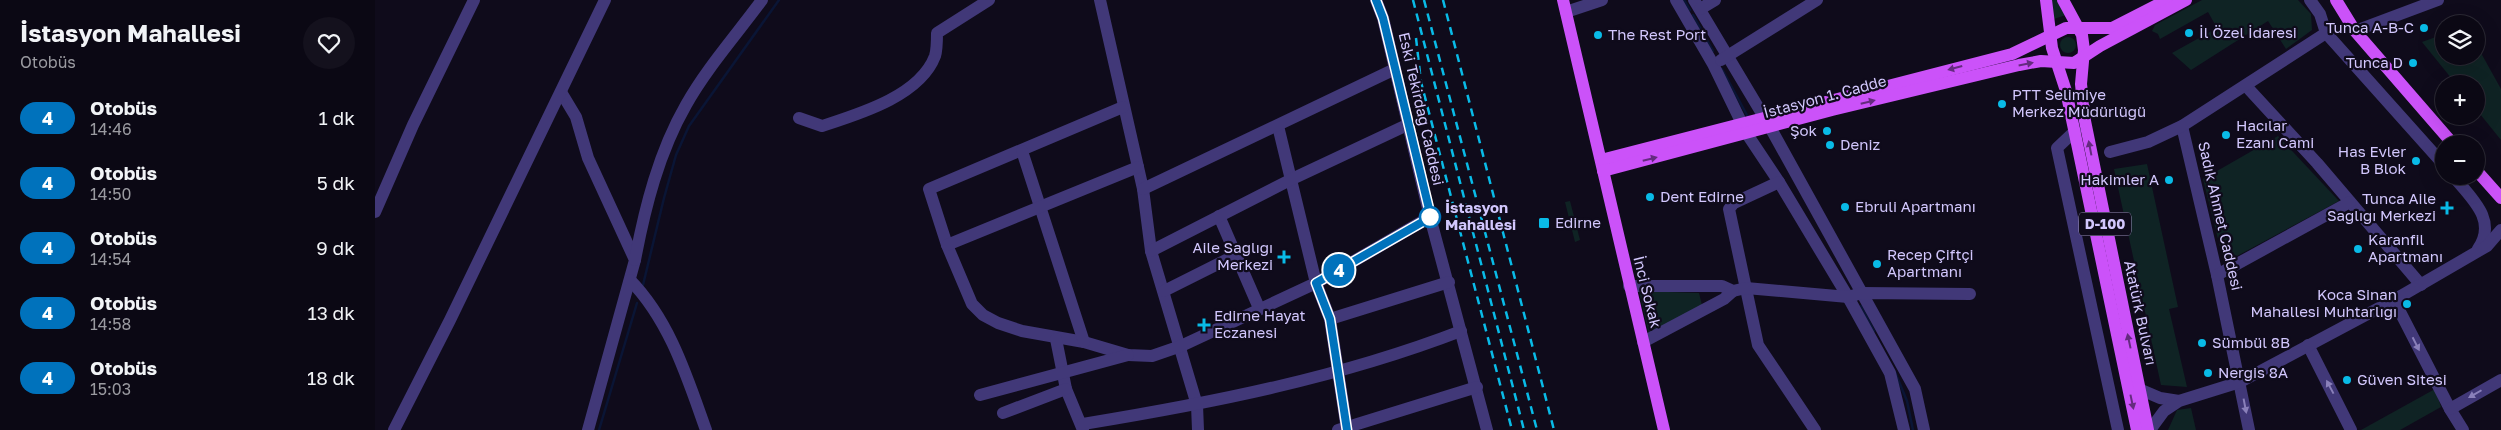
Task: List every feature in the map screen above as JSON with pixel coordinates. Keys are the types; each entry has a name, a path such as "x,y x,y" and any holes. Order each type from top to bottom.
{"main road":[{"name":"Atatürk Bulvarı","path":"2046,0 2050,36 2067,91 2137,430"},
{"name":"Atatürk Bulvarı","path":"2063,0 2082,35 2081,84 2085,121 2149,430"},
{"path":"2050,36 2066,28 2079,27 2101,30 2112,28 2167,0"},
{"path":"2057,61 2074,63 2100,46 2186,0"},
{"path":"2336,0 2355,31 2445,135"},
{"name":"İnci Sokak","path":"1564,6 1664,430"},
{"name":"İstasyon 1. Cadde","path":"1602,166 1767,123 2012,54 2050,36"},
{"name":"İstasyon 1. Cadde","path":"1767,123 2019,65 2057,61"},
{"path":"2485,180 2501,198"}],"street":[{"path":"375,212 413,125 474,0"},
{"path":"394,430 605,0"},
{"path":"588,430 630,280 640,234 659,165 672,131 687,103 762,0"},
{"path":"799,118 822,126 894,98 920,80 935,56 937,33 989,0"},
{"path":"1100,0 1143,189 1151,251 1181,346 1197,405 1198,430"},
{"name":"Eski Tekirdağ Caddesi","path":"1376,0 1383,18 1407,125 1487,430"},
{"path":"1564,6 1602,0"},
{"path":"1677,0 1713,64 1745,129 1849,297 1890,373 1904,430"},
{"path":"1715,0 1697,5 1767,123 1915,390 1924,430"},
{"path":"1713,64 1728,57 1817,0"},
{"path":"2310,0 2320,14 2326,33 2435,155"},
{"path":"2355,31 2438,0"},
{"path":"2110,152 2148,142 2182,126 2326,33"},
{"path":"1143,189 1395,69"},
{"path":"2246,86 2421,285"},
{"path":"561,92 576,117 588,158 635,260"},
{"path":"1123,107 929,189 947,245 972,304 983,315 998,323 1022,331 1084,342 1128,354 1152,356 1181,346 1316,283 1431,217"},
{"path":"1151,251 1292,178 1407,125"},
{"path":"1278,126 1316,283 1330,319 1344,429 1477,387"},
{"name":"Sadık Ahmet Caddesi","path":"2182,126 2217,275 2249,430"},
{"path":"2075,131 2057,148 2118,430"},
{"path":"1022,151 1084,342"},
{"path":"947,245 1138,167"},
{"path":"1779,182 1734,203 1729,209 1740,290 1759,345 1815,430"},
{"path":"2460,185 2483,212 2486,222 2483,242 2475,253"},
{"path":"2217,275 2350,202"},
{"path":"1219,216 1259,308"},
{"path":"2487,246 2501,230"},
{"path":"2149,430 2164,411 2179,401 2240,382 2394,300 2487,246 2501,242"},
{"path":"1164,291 1236,255"},
{"path":"630,280 648,298 660,317 691,389 706,430"},
{"path":"1330,319 1449,282"},
{"path":"1629,286 1722,286 1740,290 1849,297 1861,293 1970,294"},
{"path":"1643,342 1740,290"},
{"path":"2394,300 2450,409 2463,430"},
{"path":"1056,338 1066,389 1083,427 1197,405 1337,372 1409,352 1461,331"},
{"path":"2103,361 2119,340"},
{"path":"2308,345 2351,430"},
{"path":"980,394 1128,354"},
{"path":"2450,409 2501,380"},
{"path":"1003,413 1066,389"},
{"path":"2139,389 2160,398 2179,401"}],"green space":[{"path":"2051,0 2058,0 2066,15 2054,19"},
{"path":"2202,0 2298,0 2311,14 2312,30 2286,49 2268,21 2191,70 2172,53 2217,28 2208,12 2160,39 2158,34 2152,31 2155,25"},
{"path":"2065,37 2071,37 2076,42 2074,51 2065,53 2060,48 2060,42"},
{"path":"2435,37 2435,58 2422,42"},
{"path":"2485,60 2501,89 2501,140 2485,120 2485,75 2449,75 2441,65 2485,65"},
{"path":"2278,136 2339,201 2224,263 2203,179"},
{"path":"2147,164 2178,307 2169,309 2187,387 2161,385 2114,169"},
{"path":"1570,201 1580,240 1575,242 1565,202"},
{"path":"1639,291 1699,293 1703,309 1649,335"},
{"path":"2435,389 2441,407 2400,430 2361,430"},
{"path":"2191,408 2196,430 2168,430 2177,410"}],"waterway":[{"path":"643,285 676,155 689,126 779,0"},
{"path":"1684,0 1690,10"},
{"path":"1693,15 1713,51"},
{"path":"1722,69 1748,117"},
{"path":"599,430 637,303"},
{"path":"1861,306 1874,331"},
{"path":"1895,372 1907,401 1913,430"}],"railway":[{"path":"1413,0 1524,430"},
{"path":"1424,0 1537,430"},
{"path":"1443,0 1554,430"},
{"path":"1416,38 1421,82 1512,430"}],"bus line":[{"name":"4","path":"1347,430 1330,319 1316,283 1431,217 1407,125 1383,18 1376,0"}],"place":[{"name":"Tunca A-B-C","path":"2424,28"},
{"name":"İl Özel İdaresi","path":"2189,33"},
{"name":"The Rest Port","path":"1598,35"},
{"name":"Tunca D","path":"2413,63"},
{"name":"PTT Selimiye Merkez Müdürlüğü","path":"2002,104"},
{"name":"Şok","path":"1827,131"},
{"name":"Hacılar Ezanı Cami","path":"2226,135"},
{"name":"Deniz","path":"1830,145"},
{"name":"Has Evler B Blok","path":"2416,161"},
{"name":"Hakimler A","path":"2169,180"},
{"name":"Dent Edirne","path":"1650,197"},
{"name":"Ebruli Apartmanı","path":"1845,207"},
{"name":"Tunca Aile Sağlığı Merkezi","path":"2447,208"},
{"name":"İstasyon Mahallesi","path":"1430,217"},
{"name":"Edirne","path":"1544,223"},
{"name":"Karanfil Apartmanı","path":"2358,249"},
{"name":"Aile Sağlığı Merkezi","path":"1284,257"},
{"name":"Recep Çiftçi Apartmanı","path":"1877,264"},
{"name":"Koca Sinan Mahallesi Muhtarlığı","path":"2407,304"},
{"name":"Edirne Hayat Eczanesi","path":"1204,325"},
{"name":"Sümbül 8B","path":"2202,343"},
{"name":"Nergis 8A","path":"2208,373"},
{"name":"Güven Sitesi","path":"2347,380"}]}
